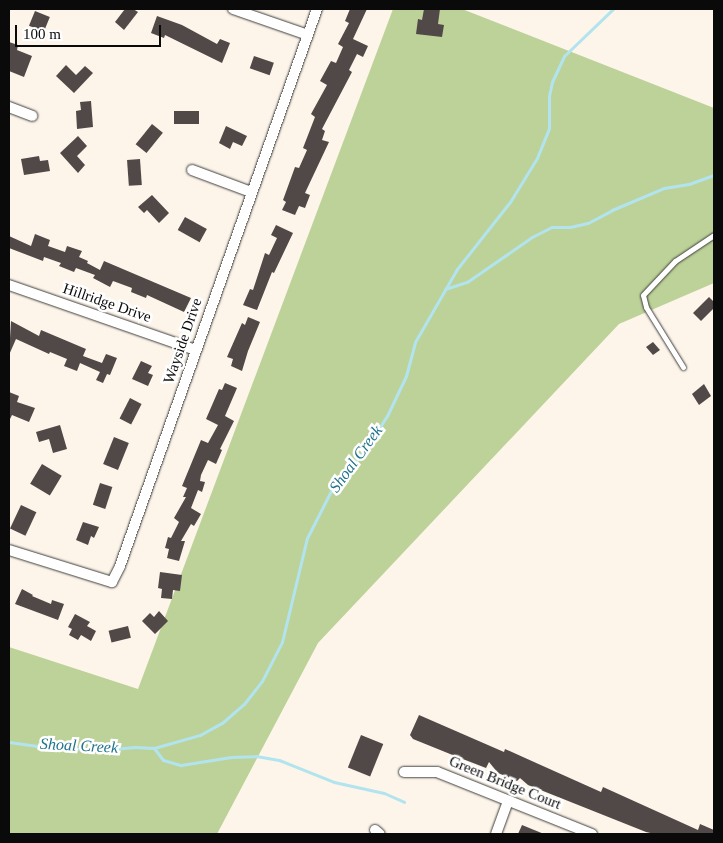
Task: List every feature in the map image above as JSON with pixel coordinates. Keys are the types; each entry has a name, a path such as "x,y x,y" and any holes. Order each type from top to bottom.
{"street":[{"path":"233,9 308,35"},
{"name":"Wayside Drive","path":"9,550 112,582 120,566 317,9"},
{"path":"9,107 32,116"},
{"path":"192,170 251,192"},
{"name":"Hillridge Drive","path":"9,285 196,350"},
{"name":"Green Bridge Court","path":"404,772 437,772 592,834"},
{"path":"496,834 508,801"}],"lane":[{"path":"683,367 646,306 643,296 675,261 714,235"}],"green space":[{"path":"393,9 462,9 714,108 714,283 619,324 318,643 217,834 9,834 9,647 138,689"}],"building":[{"path":"125,9 133,9 138,12 124,30 115,22"},
{"path":"350,9 367,9 353,39 368,46 363,57 357,54 349,70 352,72 322,129 325,131 322,140 329,142 305,193 310,195 305,208 299,206 295,215 282,210 286,202 283,200 295,167 299,168 307,150 303,148 315,117 311,114 327,85 320,81 331,61 336,63 343,47 338,44 349,23 345,21"},
{"path":"424,9 440,9 438,24 444,25 442,37 416,34 418,19 422,20"},
{"path":"35,11 50,17 44,32 29,26"},
{"path":"157,16 182,25 217,44 220,39 230,43 222,63 165,35 164,38 151,33"},
{"path":"9,42 18,45 17,50 32,56 24,77 9,71"},
{"path":"254,56 274,63 270,75 250,68"},
{"path":"66,65 76,75 85,66 93,73 74,93 56,76"},
{"path":"91,101 93,127 77,129 76,111 81,110 80,102"},
{"path":"174,111 199,111 199,124 174,124"},
{"path":"152,124 163,133 147,153 136,144"},
{"path":"226,126 247,136 242,146 233,142 230,149 219,143"},
{"path":"78,136 87,146 77,156 85,165 78,173 60,153"},
{"path":"39,156 40,161 48,160 50,171 24,175 21,159"},
{"path":"140,159 142,185 129,186 127,160"},
{"path":"152,195 169,213 159,223 147,210 144,213 138,207"},
{"path":"185,217 207,229 200,242 178,230"},
{"path":"276,225 293,233 274,273 272,272 257,310 243,305 250,289 253,290 265,253 269,255 277,238 271,235"},
{"path":"35,234 50,240 48,246 65,252 67,246 82,251 79,257 100,270 104,261 191,298 184,312 147,295 146,298 131,292 132,288 113,281 110,287 93,278 95,275 76,268 74,272 59,266 61,263 44,257 43,261 9,248 9,236 31,246"},
{"path":"709,297 714,302 714,308 701,321 693,313"},
{"path":"248,317 260,322 242,371 231,366 233,359 227,357 242,323 245,325"},
{"path":"11,321 39,336 41,330 86,349 83,356 102,363 106,354 117,358 110,375 107,374 103,383 96,380 100,372 80,363 77,371 64,366 67,359 50,352 49,354 16,339 9,355"},
{"path":"653,342 660,350 653,355 646,347"},
{"path":"141,361 152,366 148,373 153,375 148,386 132,379"},
{"path":"225,383 237,388 225,416 234,421 220,449 222,450 216,464 208,460 201,475 200,481 205,482 202,492 198,490 191,508 201,514 194,526 191,524 181,541 185,541 179,561 167,558 169,549 165,548 168,537 171,538 179,522 174,518 186,497 183,497 187,488 182,486 201,440 208,443 218,425 206,419 219,389 222,390"},
{"path":"704,384 711,396 699,405 692,394"},
{"path":"9,392 19,396 17,402 35,408 29,422 12,415 9,421"},
{"path":"130,398 142,404 131,424 120,418"},
{"path":"60,425 67,449 53,453 49,439 39,442 36,432"},
{"path":"114,437 129,443 118,470 103,464"},
{"path":"42,464 62,476 50,496 30,484"},
{"path":"100,483 112,487 105,509 93,505"},
{"path":"21,505 36,512 25,536 10,529"},
{"path":"83,522 99,527 94,538 91,536 88,545 76,540"},
{"path":"160,572 182,575 180,591 173,590 172,599 161,598 162,589 158,588"},
{"path":"22,589 32,596 51,604 52,600 64,604 58,620 15,604"},
{"path":"159,611 168,621 155,634 142,621 150,613 154,617"},
{"path":"75,614 90,622 87,626 96,631 91,641 81,635 78,640 69,635 72,629 68,627"},
{"path":"128,626 131,638 111,642 109,631"},
{"path":"419,715 504,752 505,749 601,792 603,787 698,830 700,824 714,830 714,834 655,834 646,832 528,785 520,778 517,781 498,773 489,762 486,768 455,756 413,739 410,735"},
{"path":"361,735 383,744 370,776 348,767"},
{"path":"522,825 544,834 518,834"}],"waterway":[{"name":"Shoal Creek","path":"9,742 36,746 101,750 135,747 154,748 200,735 222,723 244,704 262,681 282,642 307,538 332,489 368,446 387,416 406,376 415,342 457,269 510,202 537,158 549,128 549,96 552,82 564,56 613,9"},
{"name":"Shoal Creek","path":"445,289 467,282 532,237 552,227 570,227 588,223 612,210 664,188 689,184 714,175"},
{"path":"154,748 163,760 181,765 231,757 256,756 279,760 334,782 384,793 404,802"}]}
